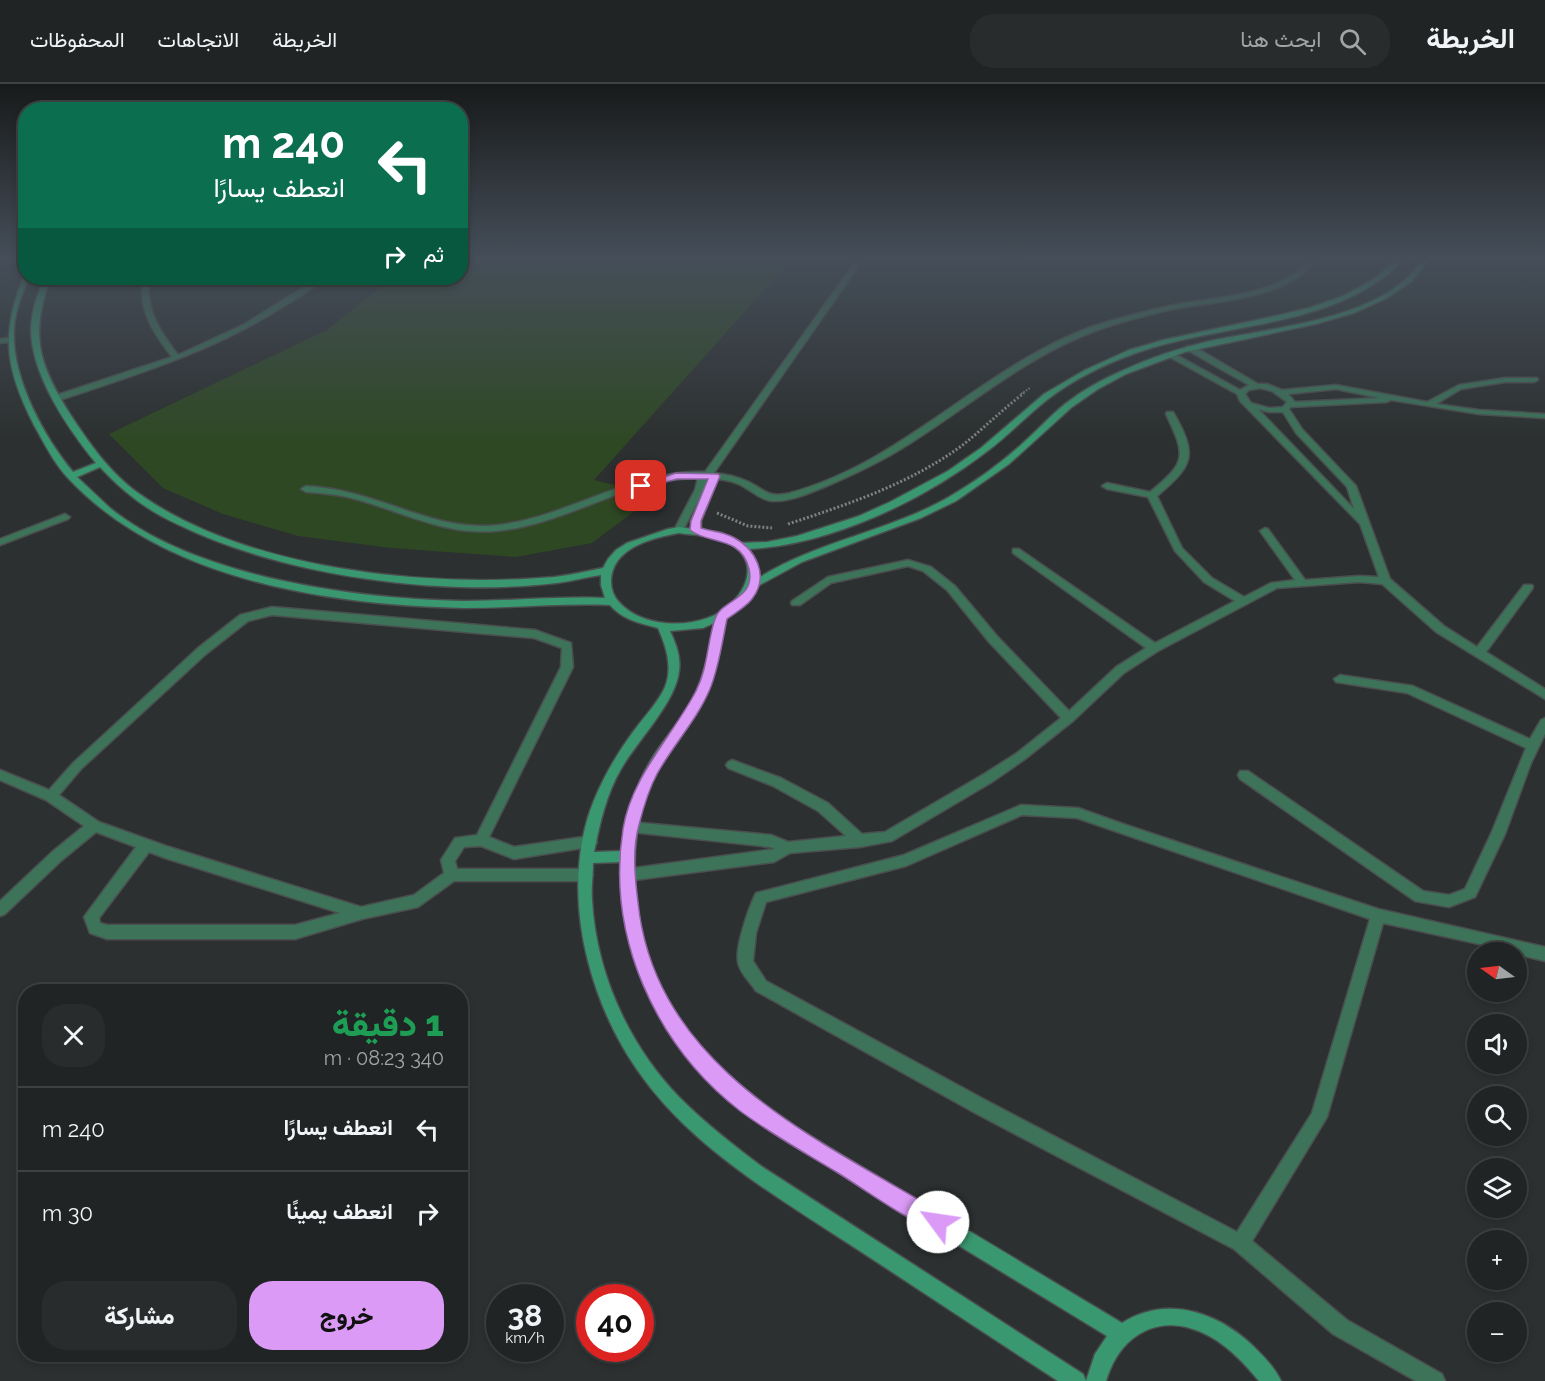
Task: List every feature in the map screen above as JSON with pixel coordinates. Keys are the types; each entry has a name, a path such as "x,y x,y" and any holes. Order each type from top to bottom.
{"street":[{"path":"8,319 3,340 15,374 48,444 71,476 106,510 147,536 198,559 258,578 322,591 463,604 562,600 612,602 634,618 663,627 703,624 736,608 747,597 754,585 755,571 750,557 727,538 696,530 660,533 627,547 615,557 605,581 612,602"},
{"path":"34,319 34,344 41,367 57,398 101,464 136,496 175,520 225,541 283,559 329,569 405,579 473,583 562,579 608,570"},
{"path":"739,546 768,545 804,538 905,497 975,457 1035,405 1065,385 1108,363 1163,342 1267,319"},
{"path":"754,585 800,558 868,536 941,505 1008,460 1071,404 1125,373 1190,348 1325,319"},
{"path":"1163,342 1181,351"},
{"path":"71,476 101,464"},
{"path":"721,617 710,673 703,691 650,774 631,827 627,875 633,934 648,978 671,1023 704,1065 746,1103 795,1136 1121,1333"},
{"path":"663,627 676,656 675,672 670,688 609,779 595,817 586,858 585,903 591,949 606,997 630,1045 662,1091 705,1134 755,1172 1076,1381"},
{"path":"586,858 628,855"},
{"path":"1096,1381 1108,1348 1121,1333 1140,1321 1162,1316 1186,1318 1210,1327 1234,1342 1258,1364 1271,1381"}],"lane":[{"path":"149,319 153,327 176,357"},
{"path":"57,398 176,357 260,319"},
{"path":"679,530 708,476 819,319"},
{"path":"306,489 347,492 421,520 472,529 531,522 663,479 708,476 738,481 761,495 775,498 843,476 894,451 935,425 1014,366 1050,346 1127,319"},
{"path":"1190,348 1256,386 1282,392 1336,387 1428,405 1501,414 1545,416"},
{"path":"1170,355 1241,393 1243,399 1309,470 1362,523"},
{"path":"1428,405 1459,387 1505,380 1534,380"},
{"path":"1241,393 1246,388 1256,386"},
{"path":"1282,392 1290,399 1288,407 1299,431 1351,486 1362,523 1385,581 1440,630 1480,652 1545,695"},
{"path":"1251,405 1269,410 1383,402 1391,399"},
{"path":"1107,486 1152,495 1176,476 1184,465 1186,445 1170,414"},
{"path":"696,530 696,521 708,476"},
{"path":"1152,495 1178,549 1208,580 1244,602"},
{"path":"0,542 65,517"},
{"path":"1265,531 1301,582"},
{"path":"1016,551 1154,648"},
{"path":"796,603 828,580 908,563 927,569 951,588 993,639 1068,718"},
{"path":"627,875 774,856 788,848 887,837 988,778 1068,718 1120,670 1154,648 1275,585 1359,579 1385,581"},
{"path":"1480,652 1528,587"},
{"path":"51,796 77,766 185,667 244,618 272,611 535,634 567,646 567,668 482,840"},
{"path":"1340,679 1409,689 1531,745"},
{"path":"1244,775 1420,897 1449,901 1470,893 1479,867 1491,850 1531,745 1545,723"},
{"path":"732,765 777,782 823,807 860,841"},
{"path":"0,775 51,796 94,826 146,845 362,913"},
{"path":"1435,1381 1340,1327 1240,1243 982,1108 762,986 745,962 749,933 761,897 906,860 1021,810 1078,813 1378,915 1545,954"},
{"path":"0,910 57,856 94,826"},
{"path":"631,827 771,841 788,848"},
{"path":"451,875 448,860 460,842 482,840 514,853 590,842"},
{"path":"146,845 91,917 95,928 107,932 295,932 362,913 418,902 451,875 586,875"},
{"path":"1240,1243 1318,1117 1378,915"}],"green space":[{"path":"341,319 739,319 594,480 656,495 592,543 516,557 391,548 298,536 223,514 163,488 109,434 327,330"}],"route":[{"path":"641,486 676,476 715,476 696,521 696,530 727,538 739,546 750,557 755,571 754,585 747,597 736,608 721,617 710,673 703,691 650,774 631,827 627,875 633,934 648,978 671,1023 704,1065 746,1103 795,1136 938,1222"}]}
